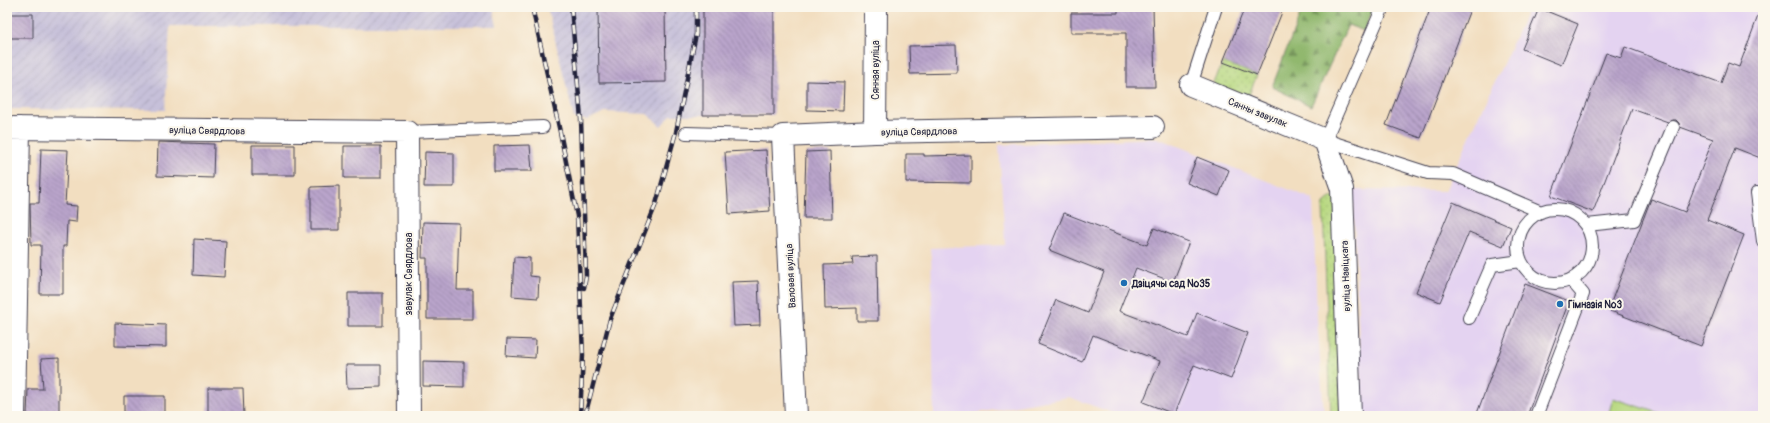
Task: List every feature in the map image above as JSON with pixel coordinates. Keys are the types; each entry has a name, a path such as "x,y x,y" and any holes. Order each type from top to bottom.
{"street":[{"name":"Сянная вуліца","path":"875,132 876,7"},
{"name":"Сянны завулак","path":"1191,85 1325,140"},
{"name":"вуліца Свярдлова","path":"783,136 875,132 1153,126"},
{"name":"вуліца Свярдлова","path":"13,128 407,132"},
{"path":"13,128 14,416"},
{"name":"завулак Свярдлова","path":"407,132 409,416"},
{"name":"Валовая вуліца","path":"783,136 796,416"},
{"name":"вуліца Навіцкага","path":"1325,140 1342,189 1350,416"}],"lane":[{"path":"1191,85 1216,7"},
{"path":"1383,7 1325,140 1428,174 1453,174 1541,212"},
{"path":"407,132 543,127"},
{"path":"1587,226 1634,220 1673,128"},
{"name":"вуліца Свярдлова","path":"686,133 783,136"},
{"path":"1757,193 1763,241"},
{"path":"1554,209 1566,210 1578,216 1587,226 1592,237 1593,250 1589,262 1582,273 1571,280 1560,284 1548,283 1527,271 1521,261 1518,250 1519,238 1523,227 1531,218 1541,212 1554,209"},
{"path":"1469,318 1492,265 1521,261"},
{"path":"1536,416 1583,294 1571,280"}],"shaded area":[{"path":"7,7 493,7 497,26 170,26 165,110 7,109"},
{"path":"547,7 774,7 703,115 671,115 661,126 647,114 605,112 587,120 574,118"},
{"name":"Гімназія №3","path":"1529,7 1763,7 1763,416 1362,416 1353,190 1445,191"},
{"name":"Дзіцячы сад №35","path":"1157,138 1313,199 1317,318 1324,416 1121,416 1069,397 959,416 934,416 931,248 1005,245 999,145"}],"green space":[{"path":"1303,7 1374,7 1364,31 1348,25 1311,106 1272,87"},
{"path":"1223,62 1257,75 1246,102 1212,88"},
{"path":"1335,197 1341,416 1331,416 1323,207 1327,200"},
{"path":"1613,398 1668,416 1608,416"}],"building":[{"path":"598,7 665,7 666,82 599,83"},
{"path":"703,7 774,7 774,115 703,115"},
{"path":"1118,7 1153,7 1155,87 1126,87 1126,33 1071,33 1071,13 1118,13"},
{"path":"1245,7 1284,7 1257,75 1223,62"},
{"path":"1431,7 1471,7 1421,138 1386,125"},
{"path":"1539,8 1578,24 1561,65 1522,49"},
{"path":"1761,8 1763,8 1763,159 1735,148 1707,220 1744,235 1701,346 1608,310 1651,199 1685,212 1713,139 1680,127 1676,120 1668,122 1632,109 1593,212 1551,196 1606,53 1621,58 1625,47 1721,83 1728,63 1739,67"},
{"path":"7,14 33,14 33,38 7,38"},
{"path":"956,45 957,73 910,74 909,46"},
{"path":"807,81 844,82 843,111 807,110"},
{"path":"158,142 214,144 213,178 157,176"},
{"path":"252,145 295,145 295,175 252,175"},
{"path":"530,145 532,171 494,171 494,146"},
{"path":"344,146 381,146 381,178 344,178"},
{"path":"41,149 68,150 65,205 77,206 76,222 67,221 66,246 63,246 63,294 40,294 41,245 31,245 30,203 39,203"},
{"path":"766,150 770,211 729,214 725,152"},
{"path":"830,151 832,218 804,218 806,152"},
{"path":"425,152 454,153 454,187 424,187"},
{"path":"906,154 924,154 924,156 971,155 971,183 906,182"},
{"path":"1197,157 1229,170 1219,196 1187,183"},
{"path":"339,186 339,230 311,230 311,187"},
{"path":"1453,202 1511,227 1503,246 1469,232 1440,302 1416,292"},
{"path":"1064,213 1147,245 1154,228 1189,242 1173,282 1136,268 1119,311 1188,337 1197,313 1248,333 1231,379 1194,365 1174,414 1143,402 1160,361 1093,335 1082,362 1038,344 1056,300 1088,313 1104,272 1049,250"},
{"path":"423,222 459,223 457,290 473,290 473,319 427,319 427,258 422,258"},
{"path":"194,239 226,241 224,277 193,275"},
{"path":"877,256 878,321 857,321 857,308 825,309 824,265 853,264 852,257"},
{"path":"514,257 530,258 530,276 539,277 538,298 512,296"},
{"path":"758,281 760,325 734,326 732,282"},
{"path":"1525,284 1569,301 1527,416 1476,416"},
{"path":"348,293 383,293 383,326 348,326"},
{"path":"115,323 166,325 166,347 115,346"},
{"path":"507,339 536,340 535,358 506,356"},
{"path":"59,358 59,416 27,416 28,389 43,389 41,359"},
{"path":"423,361 464,362 464,387 423,386"},
{"path":"346,365 381,365 381,387 347,388"},
{"path":"208,388 243,388 244,416 208,416"},
{"path":"124,396 165,396 165,416 124,416"}],"railway":[{"path":"532,7 577,216 583,355 580,416"},
{"path":"571,7 581,119 586,276 584,288"},
{"path":"585,416 610,319 656,204 676,132 696,34 696,7"}],"place":[{"name":"Дзіцячы сад №35","path":"1124,283"},
{"name":"Гімназія №3","path":"1560,304"}]}
